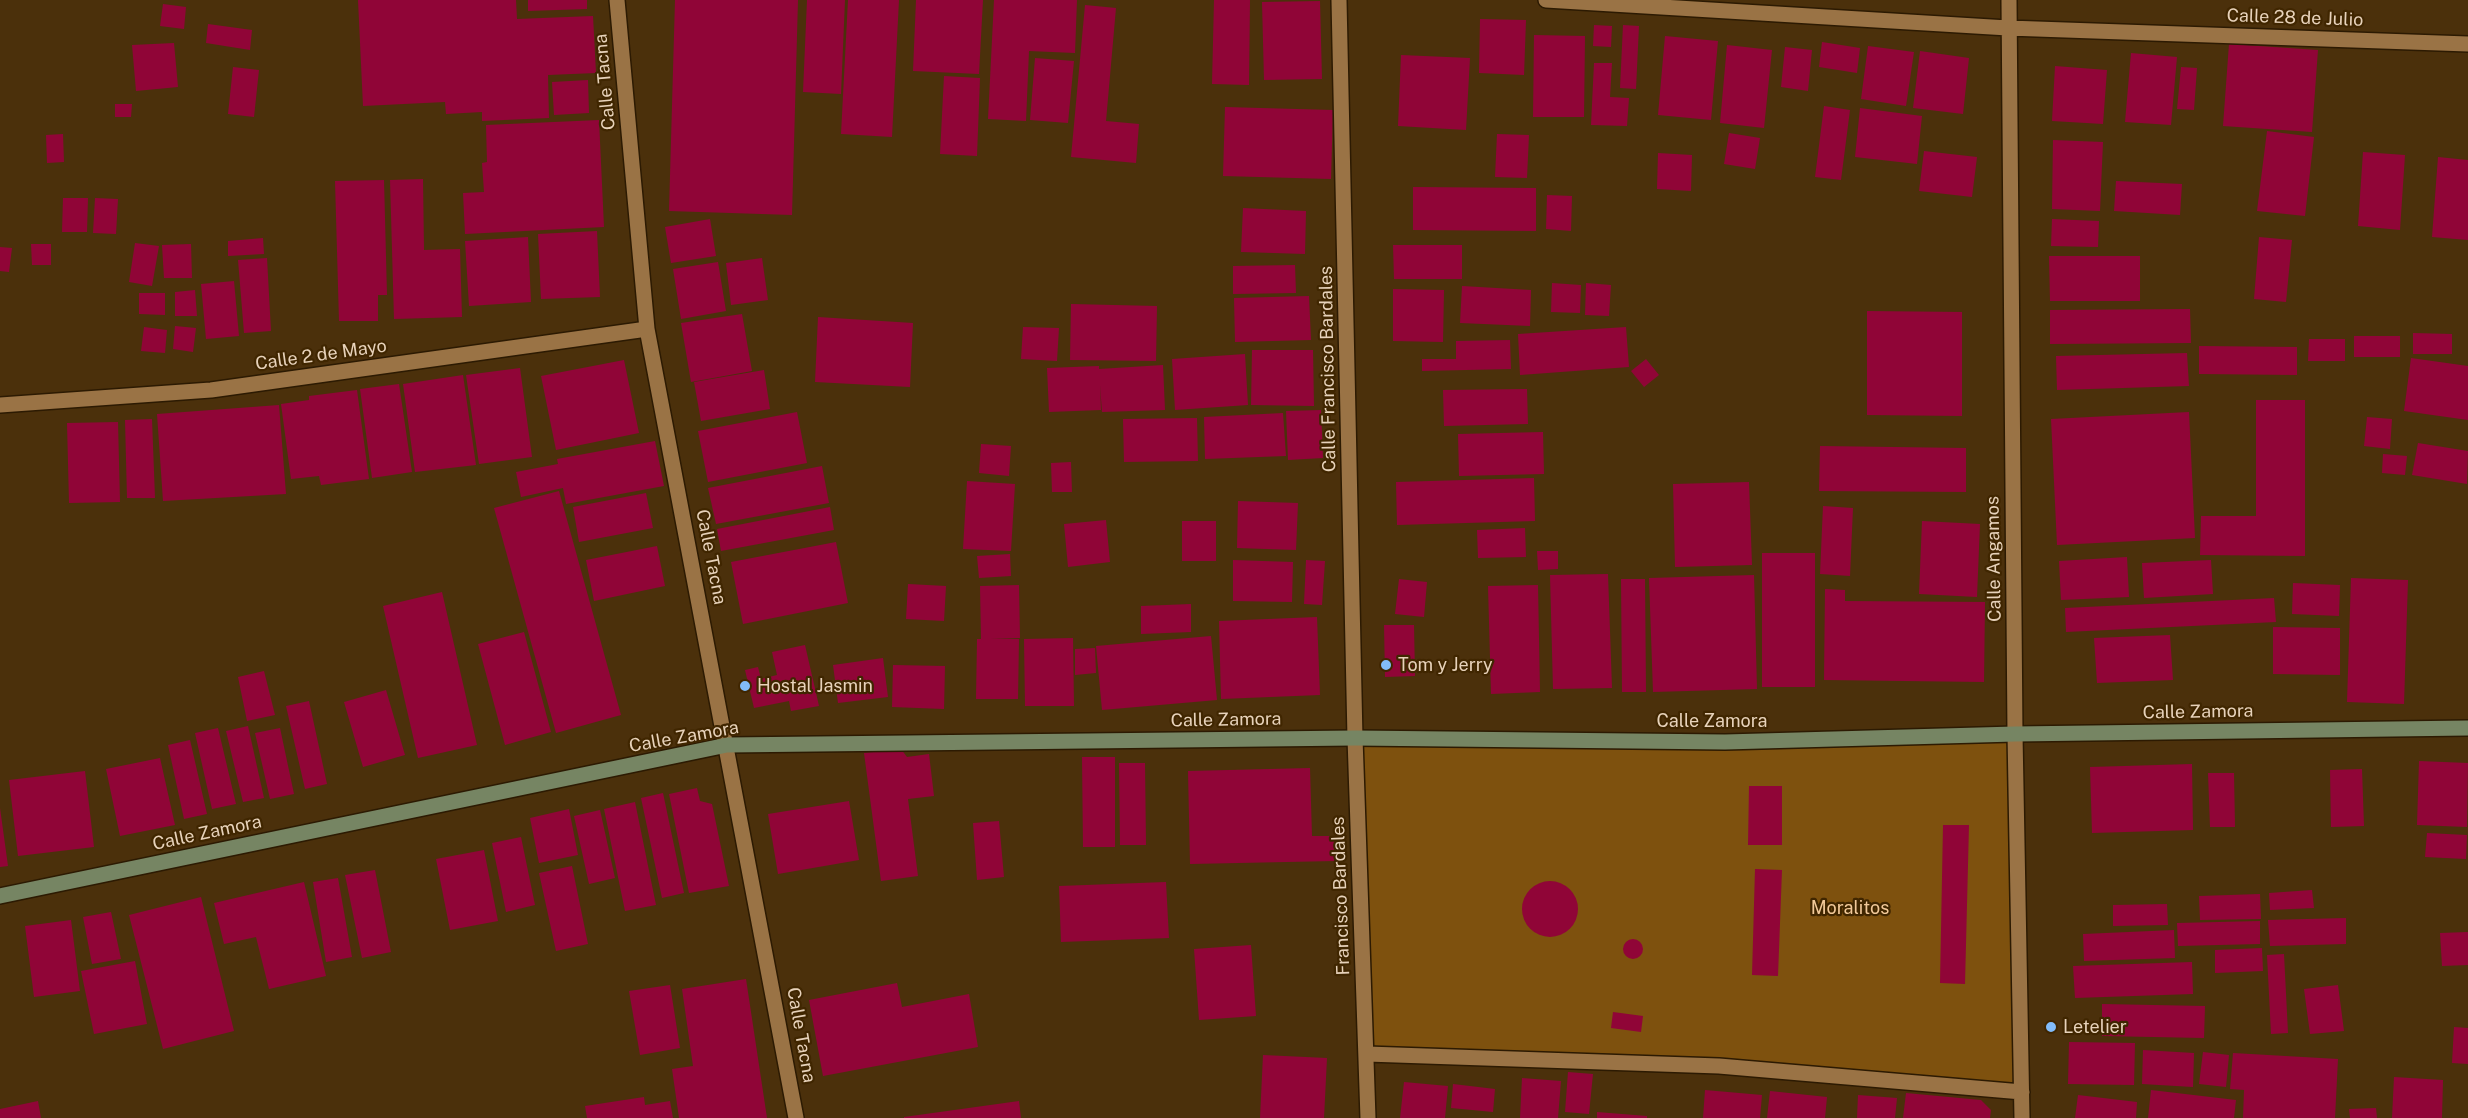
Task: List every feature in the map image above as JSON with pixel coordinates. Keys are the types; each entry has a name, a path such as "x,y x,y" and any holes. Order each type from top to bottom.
{"street":[{"name":"Calle Tacna","path":"617,0 647,329 796,1118"},
{"name":"Calle Francisco Bardales","path":"1340,0 1355,738"},
{"name":"Calle 28 de Julio","path":"1546,0 2008,28 2468,44"},
{"name":"Calle Angamos","path":"2009,0 2015,734 2022,1118"},
{"name":"Calle 2 de Mayo","path":"0,405 211,390 647,329"},
{"name":"Calle Zamora","path":"0,896 727,745 1355,738 1725,742 2015,734 2468,728"},
{"name":"Francisco Bardales","path":"1355,738 1367,1054"},
{"path":"1368,1118 1367,1054 1719,1066 2022,1092"}],"green space":[{"name":"Moralitos","path":"2015,734 2022,1092 1719,1066 1367,1054 1355,738"}],"building":[{"path":"358,0 516,0 517,19 593,16 596,73 548,75 549,118 482,121 482,112 446,114 445,102 363,106"},
{"path":"528,0 587,0 587,9 528,11"},
{"path":"675,0 798,0 792,215 669,211"},
{"path":"807,0 845,0 841,94 803,92"},
{"path":"848,0 899,0 892,137 841,134"},
{"path":"916,0 983,0 979,74 913,71"},
{"path":"994,0 1077,0 1075,53 1029,51 1026,121 988,119"},
{"path":"1214,0 1250,0 1249,85 1212,84"},
{"path":"1320,1 1322,79 1264,80 1262,2"},
{"path":"163,4 186,7 184,29 160,26"},
{"path":"1085,5 1116,8 1106,121 1139,124 1136,163 1071,157"},
{"path":"1480,19 1526,20 1524,75 1479,73"},
{"path":"208,24 252,30 250,50 206,43"},
{"path":"1594,25 1612,26 1611,47 1593,46"},
{"path":"1623,25 1639,26 1636,89 1620,88"},
{"path":"1534,35 1585,36 1584,117 1533,117"},
{"path":"1665,36 1718,41 1711,120 1658,115"},
{"path":"1822,42 1860,48 1857,73 1819,67"},
{"path":"174,43 178,87 136,91 132,45"},
{"path":"2229,44 2318,50 2312,132 2223,126"},
{"path":"1727,45 1772,50 1764,128 1720,123"},
{"path":"1868,46 1914,52 1906,106 1861,99"},
{"path":"1785,47 1812,50 1808,91 1781,87"},
{"path":"1920,51 1969,58 1963,114 1913,108"},
{"path":"2131,53 2177,57 2171,125 2125,122"},
{"path":"1401,55 1470,58 1466,130 1398,126"},
{"path":"1035,58 1074,61 1068,123 1030,120"},
{"path":"1594,63 1612,63 1610,97 1629,98 1627,126 1591,125"},
{"path":"2055,66 2107,70 2103,124 2052,121"},
{"path":"233,67 259,70 254,117 228,114"},
{"path":"2181,67 2197,68 2194,110 2177,109"},
{"path":"944,76 980,78 977,156 940,154"},
{"path":"588,80 589,113 554,115 552,82"},
{"path":"115,104 132,104 131,117 115,117"},
{"path":"1824,106 1850,110 1841,180 1815,177"},
{"path":"1225,107 1333,110 1331,179 1223,176"},
{"path":"1860,108 1922,116 1917,164 1855,157"},
{"path":"599,120 604,227 465,234 463,193 484,192 482,163 487,162 486,125"},
{"path":"2267,131 2314,137 2305,216 2257,211"},
{"path":"1729,133 1760,138 1755,169 1724,164"},
{"path":"63,134 64,162 47,163 46,135"},
{"path":"1497,134 1529,135 1527,178 1495,177"},
{"path":"2053,140 2103,142 2100,211 2052,209"},
{"path":"1924,151 1977,157 1972,197 1919,191"},
{"path":"2363,152 2405,155 2400,230 2358,226"},
{"path":"1658,153 1692,155 1691,191 1657,189"},
{"path":"2438,157 2468,160 2468,240 2432,237"},
{"path":"423,179 424,250 460,249 462,317 394,319 390,180"},
{"path":"384,180 387,295 378,295 378,321 339,321 335,181"},
{"path":"2116,181 2182,184 2180,215 2114,211"},
{"path":"1413,187 1536,188 1536,231 1413,230"},
{"path":"1547,195 1572,196 1571,231 1546,229"},
{"path":"63,198 88,198 87,232 62,232"},
{"path":"95,198 118,199 116,234 93,233"},
{"path":"1243,208 1306,211 1305,254 1241,252"},
{"path":"710,219 716,256 671,263 665,227"},
{"path":"2052,219 2099,221 2098,247 2051,246"},
{"path":"597,231 600,297 541,299 538,234"},
{"path":"528,237 531,302 469,306 465,241"},
{"path":"2259,237 2292,240 2286,302 2254,299"},
{"path":"263,238 264,254 228,256 228,241"},
{"path":"135,243 159,246 152,286 129,282"},
{"path":"31,244 51,244 51,265 32,265"},
{"path":"191,244 192,278 164,278 162,245"},
{"path":"1393,245 1462,245 1462,279 1394,279"},
{"path":"0,247 12,248 9,272 0,271"},
{"path":"2049,256 2140,256 2140,301 2050,301"},
{"path":"267,258 271,331 244,333 238,260"},
{"path":"762,258 768,300 731,305 726,263"},
{"path":"718,262 726,311 681,319 673,269"},
{"path":"1295,265 1296,293 1233,294 1233,266"},
{"path":"234,281 239,336 206,339 201,284"},
{"path":"1552,283 1581,285 1580,313 1551,312"},
{"path":"1586,283 1611,285 1609,316 1585,315"},
{"path":"1462,286 1531,290 1530,326 1460,323"},
{"path":"1393,289 1444,290 1443,342 1393,341"},
{"path":"195,290 197,316 175,316 175,292"},
{"path":"139,293 165,293 165,315 139,314"},
{"path":"1309,296 1311,340 1235,342 1234,298"},
{"path":"1071,304 1157,306 1156,361 1070,360"},
{"path":"2190,309 2191,343 2050,344 2050,310"},
{"path":"1867,311 1962,312 1962,416 1867,415"},
{"path":"742,314 752,371 691,382 681,323"},
{"path":"818,317 913,323 910,387 815,382"},
{"path":"175,326 196,328 193,352 173,349"},
{"path":"144,327 167,330 165,353 141,351"},
{"path":"1023,327 1059,328 1057,361 1021,359"},
{"path":"1626,327 1629,367 1520,375 1518,334"},
{"path":"2413,333 2452,334 2452,354 2413,354"},
{"path":"2354,336 2400,336 2400,357 2354,357"},
{"path":"2309,339 2345,339 2345,361 2308,361"},
{"path":"1510,340 1511,369 1422,371 1422,359 1456,359 1456,341"},
{"path":"2199,346 2297,347 2297,375 2199,374"},
{"path":"1252,350 1313,350 1314,406 1251,405"},
{"path":"2187,353 2189,386 2057,390 2056,356"},
{"path":"1245,354 1248,405 1175,410 1172,359"},
{"path":"2411,358 2468,366 2468,420 2404,411"},
{"path":"1646,359 1659,375 1644,387 1631,371"},
{"path":"624,360 639,433 556,450 541,376"},
{"path":"1163,365 1165,410 1102,412 1100,385 1101,410 1049,412 1047,368 1099,366 1099,369"},
{"path":"520,368 532,457 479,464 466,375"},
{"path":"764,370 770,409 701,421 694,382"},
{"path":"463,375 476,465 415,472 403,384"},
{"path":"399,384 412,472 372,478 360,389"},
{"path":"1527,389 1528,424 1444,426 1443,390"},
{"path":"357,390 369,479 321,485 319,476 291,479 281,404 309,400 309,396"},
{"path":"2256,400 2305,400 2305,556 2200,555 2201,516 2256,516"},
{"path":"279,405 286,494 163,501 157,414"},
{"path":"1321,410 1323,458 1288,460 1286,411"},
{"path":"797,412 807,463 708,482 698,431"},
{"path":"2189,412 2195,538 2057,545 2051,419"},
{"path":"1283,413 1286,456 1205,459 1204,417"},
{"path":"2367,417 2392,419 2390,449 2364,446"},
{"path":"1197,418 1198,461 1124,462 1123,419"},
{"path":"152,419 155,498 127,498 125,420"},
{"path":"118,422 120,502 69,503 67,423"},
{"path":"1543,432 1544,474 1459,476 1458,434"},
{"path":"655,441 664,486 566,504 563,488 521,497 516,472 558,464 557,459"},
{"path":"2418,443 2468,451 2467,484 2412,475"},
{"path":"981,444 1011,446 1009,476 979,473"},
{"path":"1820,446 1966,448 1966,492 1819,491"},
{"path":"2383,454 2407,456 2405,475 2382,473"},
{"path":"1071,462 1072,492 1052,492 1051,463"},
{"path":"822,466 829,503 716,524 708,488"},
{"path":"1534,478 1535,521 1397,525 1396,482"},
{"path":"967,481 1015,484 1011,551 963,549"},
{"path":"1749,482 1752,565 1675,567 1673,484"},
{"path":"559,491 621,715 556,733 494,508"},
{"path":"646,493 653,528 579,542 573,507"},
{"path":"1238,501 1298,503 1296,550 1237,548"},
{"path":"1823,506 1853,508 1850,576 1820,574"},
{"path":"830,507 834,530 721,551 717,529"},
{"path":"1106,520 1110,562 1068,567 1064,524"},
{"path":"1182,521 1216,521 1216,561 1182,561"},
{"path":"1922,521 1980,524 1977,597 1919,594"},
{"path":"1525,528 1526,557 1478,558 1477,530"},
{"path":"836,542 848,603 743,624 731,562"},
{"path":"657,546 665,586 594,601 586,560"},
{"path":"1537,551 1558,551 1558,569 1538,570"},
{"path":"1762,553 1815,553 1815,687 1762,687"},
{"path":"1010,554 1011,576 979,578 977,556"},
{"path":"2127,557 2129,597 2061,600 2059,561"},
{"path":"1233,560 1293,562 1292,602 1233,601"},
{"path":"1306,560 1325,561 1322,605 1304,604"},
{"path":"2211,560 2213,594 2144,598 2142,563"},
{"path":"1608,574 1612,688 1553,689 1550,575"},
{"path":"1754,575 1757,689 1653,692 1649,578"},
{"path":"2351,578 2408,580 2404,704 2347,702"},
{"path":"1399,579 1427,582 1424,617 1395,614"},
{"path":"1621,579 1645,579 1646,692 1622,692"},
{"path":"2293,583 2340,585 2339,616 2292,614"},
{"path":"908,584 946,586 944,621 906,619"},
{"path":"1019,585 1020,638 991,639 1019,639 1018,699 976,699 977,639 981,639 980,586"},
{"path":"1538,585 1540,692 1491,694 1488,586"},
{"path":"1825,589 1845,590 1845,601 1985,602 1984,682 1824,680"},
{"path":"442,592 477,745 418,758 383,606"},
{"path":"2274,598 2276,622 2066,632 2065,608"},
{"path":"1191,604 1191,632 1141,634 1141,606"},
{"path":"1317,617 1320,695 1221,699 1219,621"},
{"path":"1384,625 1414,625 1415,676 1385,677"},
{"path":"2273,627 2340,628 2340,675 2273,674"},
{"path":"524,632 551,732 505,745 478,644"},
{"path":"2170,635 2173,680 2097,683 2094,638"},
{"path":"1211,636 1217,700 1102,710 1096,646"},
{"path":"1073,638 1074,706 1025,706 1024,639"},
{"path":"805,645 819,706 791,711 789,701 754,708 745,670 758,667 761,679 777,675 772,652"},
{"path":"1095,648 1096,673 1075,675 1075,649"},
{"path":"883,658 888,697 838,703 833,665"},
{"path":"893,665 945,666 944,709 892,707"},
{"path":"264,671 275,715 247,721 238,677"},
{"path":"386,690 405,755 363,767 344,702"},
{"path":"309,701 327,784 305,789 286,706"},
{"path":"248,726 264,798 243,802 226,731"},
{"path":"218,728 236,804 212,809 195,733"},
{"path":"280,728 294,794 270,799 255,733"},
{"path":"190,740 207,814 184,819 168,745"},
{"path":"901,749 907,757 929,754 934,796 908,799 918,876 881,881 864,753"},
{"path":"1082,757 1115,757 1115,847 1083,847"},
{"path":"160,758 175,825 120,836 106,769"},
{"path":"2419,761 2468,763 2467,827 2417,825"},
{"path":"1119,763 1145,763 1146,845 1120,845"},
{"path":"2192,764 2193,830 2092,833 2090,767"},
{"path":"1310,768 1312,836 1334,836 1335,861 1190,864 1188,771"},
{"path":"2362,769 2364,826 2331,827 2330,770"},
{"path":"85,771 94,847 18,856 9,780"},
{"path":"2208,773 2234,773 2235,827 2210,827"},
{"path":"1749,786 1782,786 1782,845 1748,845"},
{"path":"697,788 700,801 712,804 729,886 689,893 669,794"},
{"path":"663,793 684,893 662,898 641,798"},
{"path":"849,801 859,860 778,874 768,814"},
{"path":"635,802 656,905 625,911 604,809"},
{"path":"0,808 8,866 0,867"},
{"path":"569,809 578,855 539,863 530,818"},
{"path":"600,810 615,878 589,884 574,816"},
{"path":"999,821 1004,877 977,880 973,823"},
{"path":"1943,825 1969,825 1965,984 1940,983"},
{"path":"2427,833 2467,835 2466,859 2425,857"},
{"path":"521,837 535,905 506,912 492,843"},
{"path":"484,850 498,921 450,930 436,859"},
{"path":"572,866 588,944 556,951 539,873"},
{"path":"1755,869 1782,870 1778,976 1752,975"},
{"path":"375,870 391,952 362,958 345,875"},
{"path":"338,878 352,957 326,962 313,882"},
{"path":"1550,881 1561,883 1570,889 1576,898 1578,909 1576,920 1570,929 1561,935 1550,937 1539,935 1530,929 1524,920 1522,909 1524,898 1530,889 1539,883"},
{"path":"304,882 326,976 269,989 256,937 224,944 214,903"},
{"path":"1166,882 1169,938 1061,942 1059,886"},
{"path":"2312,890 2314,908 2270,910 2269,893"},
{"path":"2260,894 2261,919 2200,920 2199,896"},
{"path":"201,897 234,1031 163,1049 129,915"},
{"path":"2167,904 2168,925 2113,926 2113,905"},
{"path":"111,912 121,959 92,964 83,917"},
{"path":"2346,918 2346,944 2270,946 2268,920"},
{"path":"71,920 80,991 34,997 25,926"},
{"path":"2260,921 2260,944 2178,946 2177,923"},
{"path":"2174,930 2175,958 2084,961 2083,934"},
{"path":"2468,932 2468,965 2442,966 2440,933"},
{"path":"1633,939 1640,942 1643,949 1640,956 1633,959 1626,956 1623,949 1626,942"},
{"path":"1251,945 1256,1016 1199,1020 1194,949"},
{"path":"2262,948 2263,971 2215,973 2215,950"},
{"path":"2284,954 2288,1033 2271,1034 2267,955"},
{"path":"135,961 147,1024 94,1034 81,971"},
{"path":"2192,962 2193,994 2075,998 2073,966"},
{"path":"746,979 767,1118 679,1118 672,1069 693,1066 682,989"},
{"path":"897,983 902,1007 969,994 978,1047 823,1076 809,1000"},
{"path":"670,985 680,1048 640,1055 629,991"},
{"path":"2338,985 2344,1031 2310,1034 2304,989"},
{"path":"2102,1004 2205,1006 2204,1038 2102,1036"},
{"path":"1613,1012 1643,1016 1641,1032 1611,1028"},
{"path":"2454,1027 2468,1028 2468,1064 2452,1063"},
{"path":"2069,1042 2135,1043 2134,1085 2068,1084"},
{"path":"2143,1050 2194,1053 2193,1087 2142,1084"},
{"path":"2203,1052 2229,1055 2226,1087 2199,1084"},
{"path":"2233,1053 2338,1059 2335,1118 2243,1118 2244,1090 2230,1089"},
{"path":"1263,1055 1327,1058 1324,1118 1260,1118"},
{"path":"1568,1072 1593,1074 1589,1114 1565,1112"},
{"path":"2394,1077 2443,1080 2442,1118 2392,1118"},
{"path":"1522,1078 1561,1081 1558,1118 1520,1118"},
{"path":"1404,1082 1448,1086 1445,1118 1400,1118"},
{"path":"1453,1084 1495,1089 1493,1112 1451,1108"},
{"path":"1705,1090 1762,1095 1760,1118 1703,1118"},
{"path":"2151,1090 2236,1100 2234,1118 2148,1118"},
{"path":"1770,1091 1827,1097 1825,1118 1767,1118"},
{"path":"1906,1093 1981,1100 1991,1110 1990,1118 1903,1118"},
{"path":"1858,1095 1897,1098 1895,1118 1857,1118"},
{"path":"2078,1095 2137,1102 2136,1118 2075,1118"},
{"path":"644,1097 645,1105 670,1101 673,1118 587,1118 585,1106"},
{"path":"38,1101 41,1118 0,1118 0,1109"},
{"path":"1019,1101 1021,1118 904,1118 904,1117"},
{"path":"2376,1108 2377,1118 2350,1118 2349,1109"},
{"path":"1597,1112 1647,1116 1647,1118 1597,1118"}],"place":[{"name":"Tom y Jerry","path":"1386,665"},
{"name":"Hostal Jasmin","path":"745,686"},
{"name":"Letelier","path":"2051,1027"}]}
